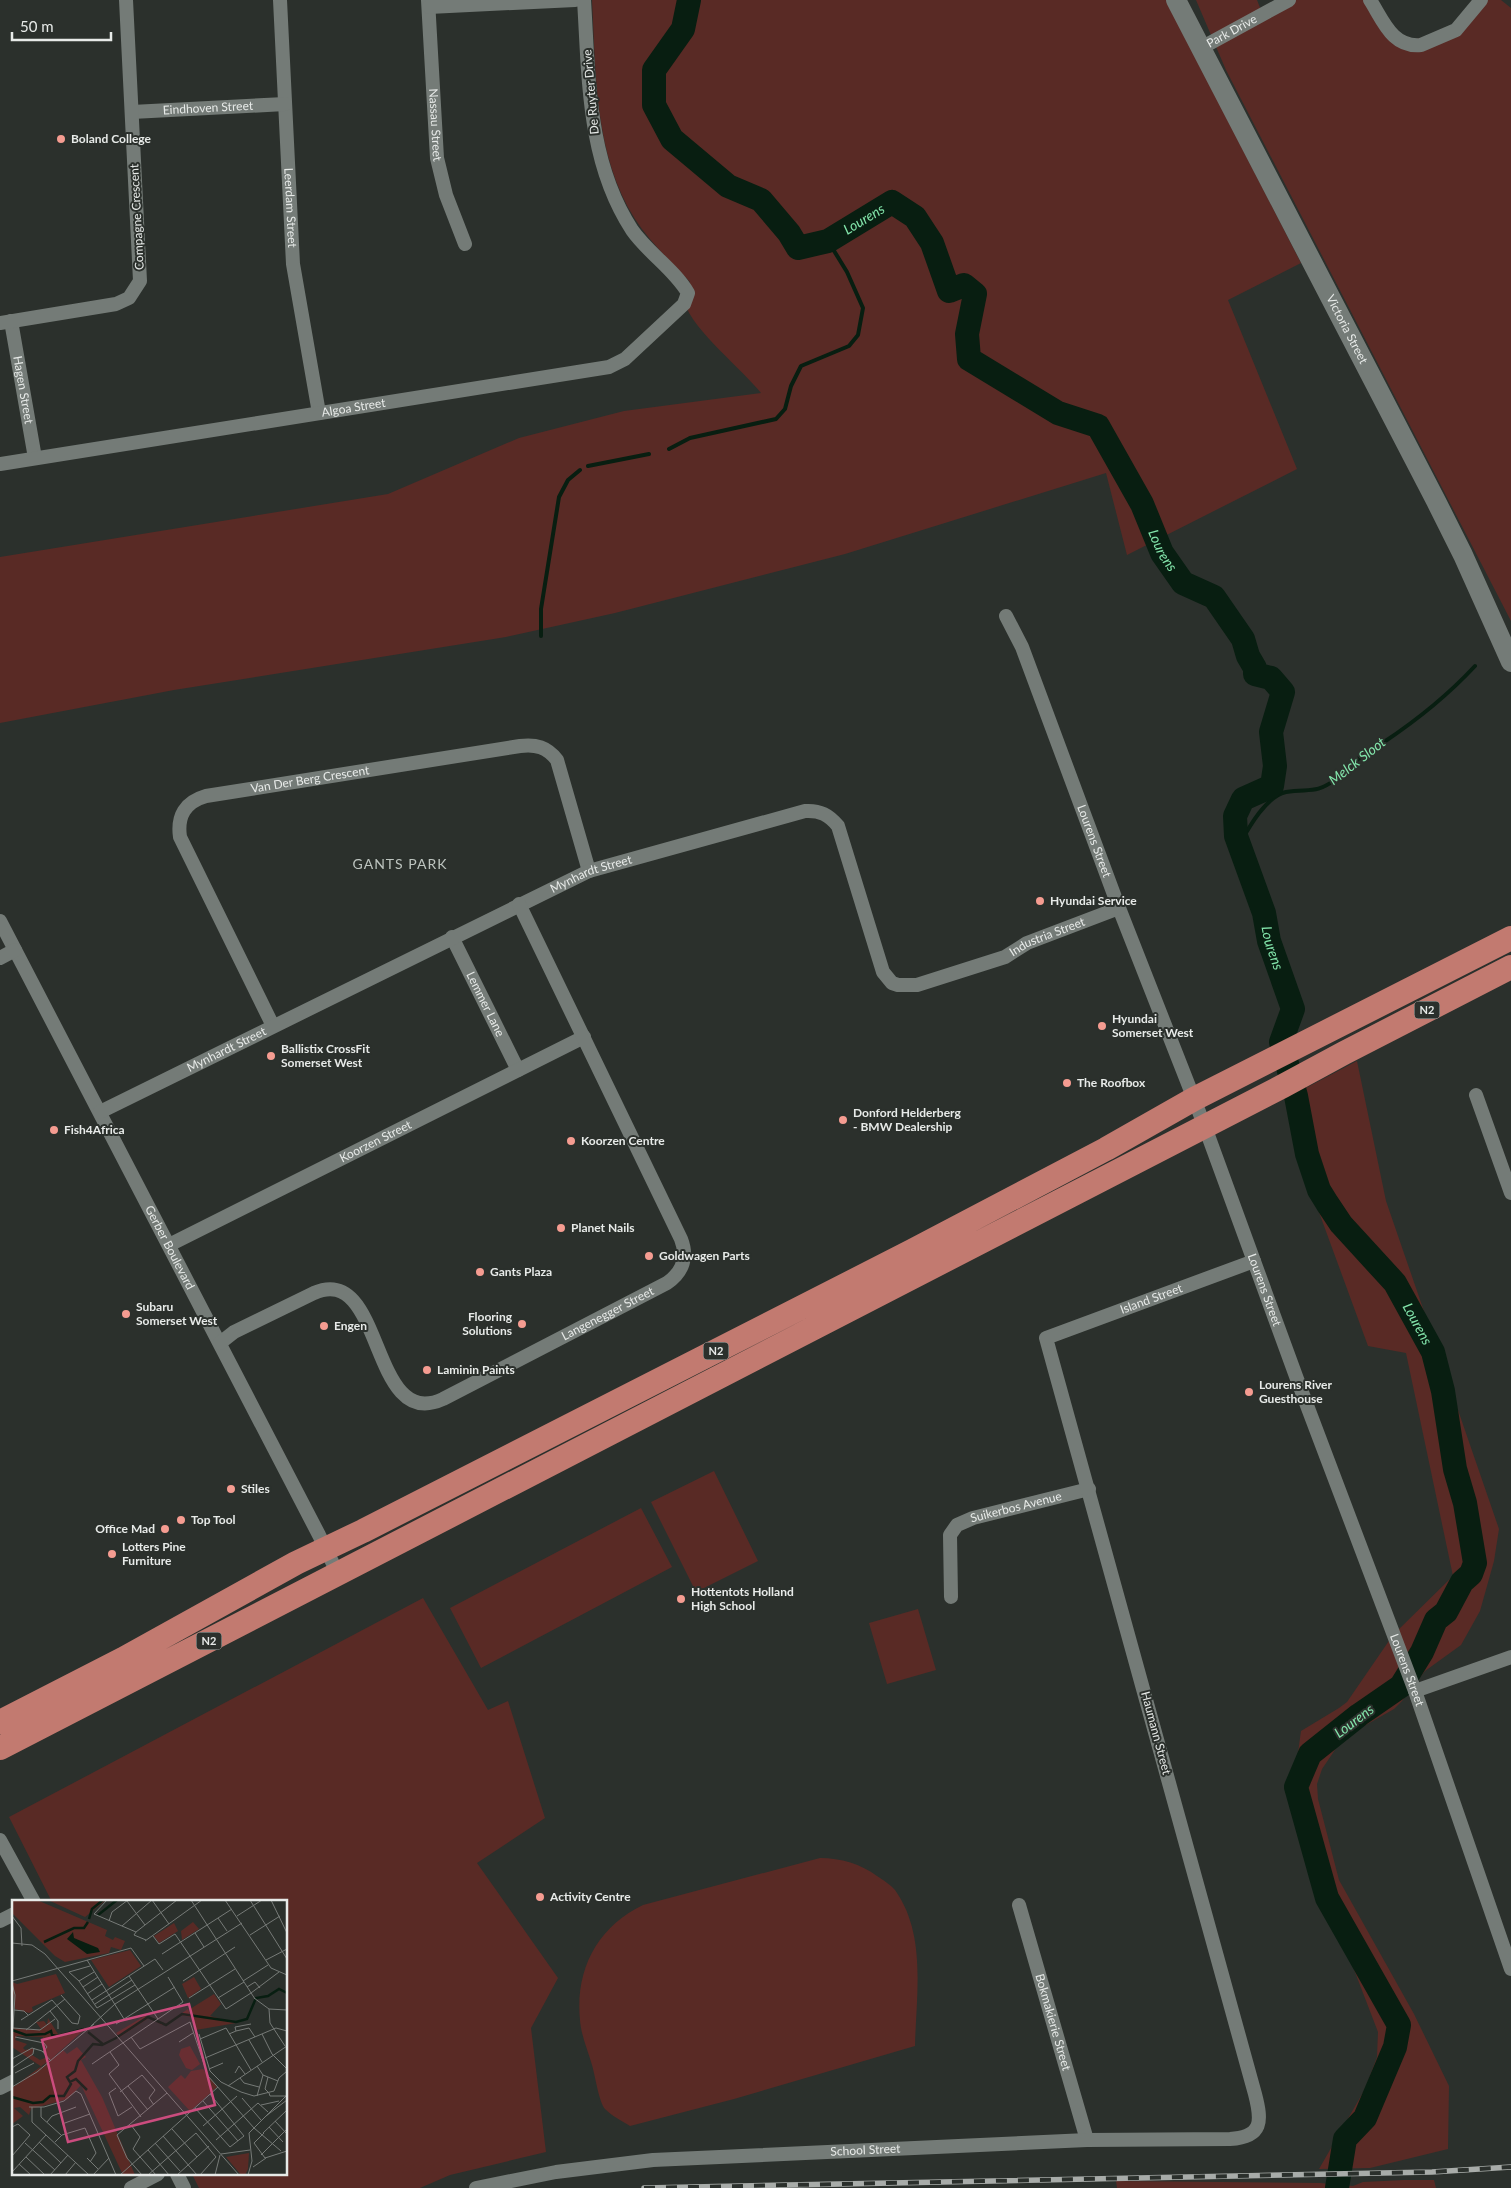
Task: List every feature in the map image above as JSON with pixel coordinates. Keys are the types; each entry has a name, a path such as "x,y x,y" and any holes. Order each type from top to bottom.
{"highway":[{"name":"N2","path":"0,1722 123,1659 296,1563 325,1550 920,1247 1106,1149 1194,1099 1511,938"},
{"name":"N2","path":"0,1748 1205,1127 1511,967"}],"main road":[{"name":"Victoria Street","path":"1176,0 1436,501 1511,662"}],"street":[{"name":"Compagne Crescent","path":"5,322 116,304 129,298 137,287 140,269 126,0"},
{"name":"Leerdam Street","path":"280,0 293,264 319,413"},
{"path":"429,4 575,0"},
{"name":"De Ruyter Drive","path":"584,0 590,101 596,142 602,162 615,197 633,231 688,293 684,304"},
{"name":"Park Drive","path":"1200,48 1289,0"},
{"path":"1370,0 1389,32 1402,42 1415,46 1456,30 1481,0"},
{"name":"Nassau Street","path":"429,4 437,158 446,195 465,244"},
{"name":"Eindhoven Street","path":"132,112 285,104"},
{"name":"Algoa Street","path":"0,464 615,365 625,359 684,304"},
{"name":"Hagen Street","path":"5,322 35,458"},
{"name":"Lourens Street","path":"1006,616 1022,647 1119,908 1205,1127 1296,1379 1413,1685 1511,1969"},
{"name":"Van Der Berg Crescent","path":"273,1026 180,837 179,823 181,814 185,807 193,801 206,796 520,746 539,746 550,752 557,760 589,871"},
{"name":"Mynhardt Street","path":"100,1112 589,871 806,810 820,812 833,820 838,826 883,972 892,982 911,986 1005,958"},
{"name":"Langenegger Street","path":"220,1343 234,1332 314,1293 327,1289 340,1290 355,1302 398,1389 414,1402 429,1404 443,1399 674,1278 679,1273 684,1259 681,1239 519,904"},
{"name":"Industria Street","path":"1005,958 1026,942 1119,908"},
{"name":"Gerber Boulevard","path":"0,921 320,1535 325,1550 338,1574"},
{"name":"Lemmer Lane","path":"452,937 518,1070"},
{"path":"0,958 15,950"},
{"name":"Koorzen Street","path":"169,1245 584,1037"},
{"path":"1476,1095 1511,1193"},
{"name":"Island Street","path":"1046,1338 1254,1261"},
{"name":"Haumann Street","path":"1046,1338 1257,2102 1260,2118 1256,2129"},
{"name":"Suikerbos Avenue","path":"951,1597 950,1535 956,1525 973,1518 1089,1489"},
{"path":"1413,1685 1511,1657"},
{"path":"0,1840 33,1900"},
{"name":"Bokmakierie Street","path":"1019,1905 1087,2140"},
{"path":"0,1921 12,1915"},
{"path":"0,2088 12,2082"},
{"name":"School Street","path":"476,2188 556,2172 652,2160 1087,2140 1244,2138 1256,2129"},
{"path":"131,2188 154,2176"},
{"path":"178,2176 184,2188"}],"shaded area":[{"path":"592,0 1166,0 1301,263 1228,300 1297,469 1127,555 1106,473 845,554 615,613 506,637 174,690 0,723 0,557 388,494 519,438 624,411 761,393 708,338 690,315 684,298 690,282 647,236 635,219 622,194 604,141 597,85"},
{"path":"1196,0 1257,0 1263,15 1291,0 1370,0 1402,42 1457,30 1481,0 1501,0 1511,8 1511,621 1226,70"},
{"path":"1357,1061 1386,1201 1499,1529 1494,1561 1480,1611 1461,1645 1425,1671 1394,1709 1343,1738 1322,1769 1317,1784 1318,1799 1339,1880 1414,2014 1449,2086 1448,2149 1370,2168 1319,2169 1365,2089 1377,2057 1378,2032 1353,1967 1326,1917 1316,1890 1292,1796 1301,1731 1347,1702 1393,1635 1453,1576 1406,1353 1368,1346 1294,1144 1298,1141 1285,1099"},
{"path":"714,1471 758,1561 696,1592 651,1502"},
{"path":"641,1508 672,1567 481,1668 450,1608"},
{"path":"423,1598 488,1710 508,1701 545,1818 477,1863 558,1978 531,2028 546,2152 450,2175 420,2188 199,2188 193,2176 288,2176 288,1900 51,1900 9,1817"},
{"path":"918,1609 936,1670 887,1684 869,1623"},
{"path":"820,1858 850,1862 871,1872 895,1890 905,1908 912,1926 916,1946 918,1986 915,2046 734,2099 630,2126 608,2112 603,2106 599,2095 583,2037 579,2002 581,1984 586,1967 592,1952 602,1938 613,1925 643,1905"},
{"path":"1434,2180 1436,2188 1117,2188 1116,2181 1320,2183 1353,2186 1363,2182"}],"waterway":[{"name":"Lourens","path":"689,0 683,29 654,70 654,105 672,139 728,186 761,200 789,233 798,248 828,241 892,202 915,217 932,243 949,291 964,285 975,294 967,334 969,359 1058,413 1098,426 1142,504 1162,553 1183,583 1214,597 1243,639 1248,656 1255,668 1255,674 1271,678 1283,692 1271,732 1275,766 1272,786 1243,799 1235,816 1236,836 1264,913 1269,941 1293,1009 1281,1042 1296,1096 1307,1154 1319,1190 1341,1224 1395,1283 1433,1352 1443,1391 1455,1469 1465,1503 1475,1563 1471,1574 1462,1582 1446,1612 1436,1620 1422,1652 1401,1686 1359,1715 1310,1754 1296,1787 1327,1898 1399,2025 1395,2047 1365,2118 1345,2139 1337,2188"},
{"path":"669,449 690,438 776,419 785,409 791,386 801,366 849,346 858,335 863,308 847,272 828,241"},
{"path":"588,466 649,454"},
{"path":"541,636 541,609 559,497 568,480 580,470"},
{"name":"Melck Sloot","path":"1239,845 1258,814 1271,800 1286,792 1312,790 1329,784 1372,748 1396,734 1432,707 1475,666"}],"railway":[{"path":"644,2188 1432,2172 1511,2167"}],"place":[{"name":"Boland College","path":"61,139"},
{"name":"Hyundai Service","path":"1040,901"},
{"name":"Hyundai Somerset West","path":"1102,1026"},
{"name":"Ballistix CrossFit Somerset West","path":"271,1056"},
{"name":"The Roofbox","path":"1067,1083"},
{"name":"Donford Helderberg - BMW Dealership","path":"843,1120"},
{"name":"Fish4Africa","path":"54,1130"},
{"name":"Koorzen Centre","path":"571,1141"},
{"name":"Planet Nails","path":"561,1228"},
{"name":"Goldwagen Parts","path":"649,1256"},
{"name":"Gants Plaza","path":"480,1272"},
{"name":"Subaru Somerset West","path":"126,1314"},
{"name":"Flooring Solutions","path":"522,1324"},
{"name":"Engen","path":"324,1326"},
{"name":"Laminin Paints","path":"427,1370"},
{"name":"Lourens River Guesthouse","path":"1249,1392"},
{"name":"Stiles","path":"231,1489"},
{"name":"Top Tool","path":"181,1520"},
{"name":"Office Mad","path":"165,1529"},
{"name":"Lotters Pine Furniture","path":"112,1554"},
{"name":"Hottentots Holland High School","path":"681,1599"},
{"name":"Activity Centre","path":"540,1897"}],"district":[{"name":"GANTS PARK","path":"400,864"}]}
